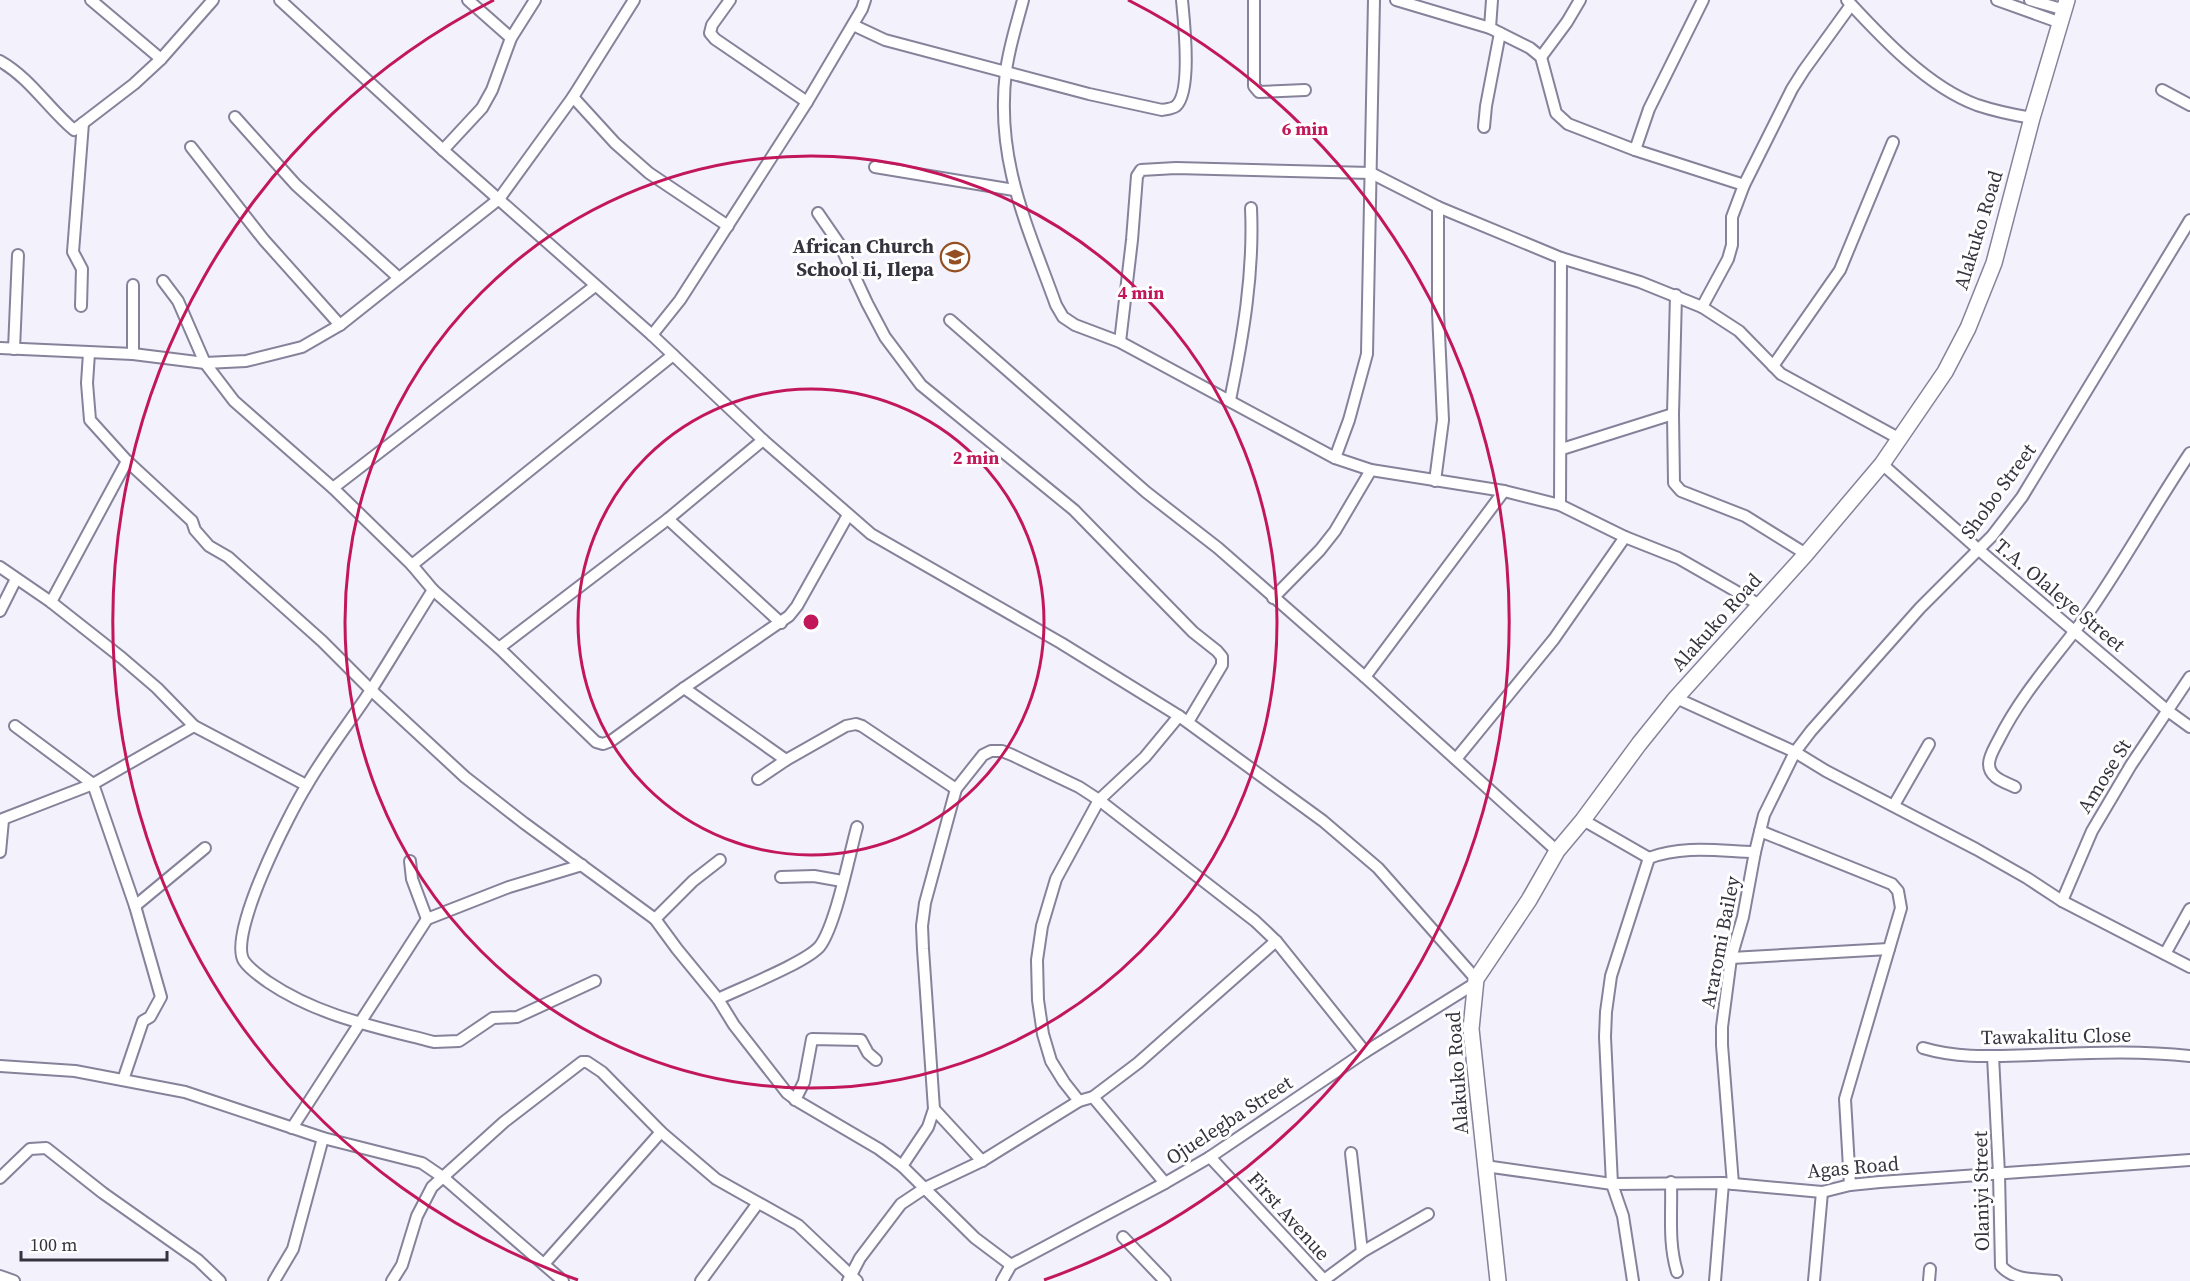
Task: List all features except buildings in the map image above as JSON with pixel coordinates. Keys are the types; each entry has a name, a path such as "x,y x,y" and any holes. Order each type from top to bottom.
{"main road":[{"name":"Alakuko Road","path":"1498,1281 1471,1029 1475,982 1529,900 1557,851 1676,698 1806,554 1882,464 1956,355 1991,273 2032,118 2064,11"}],"street":[{"path":"91,0 161,59"},
{"path":"0,61 24,78 56,115 74,130 134,84 161,59 213,0"},
{"path":"280,0 443,150 652,335 764,440 871,534 1061,643 1183,719 1323,821 1367,858 1475,982"},
{"path":"468,0 511,38"},
{"path":"443,150 482,108 492,90 511,38 535,0"},
{"path":"0,348 133,354 205,363 246,361 292,351 340,325 499,199 573,97 634,0"},
{"path":"730,0 712,25 710,33 715,39 807,102"},
{"path":"652,335 680,300 807,102 854,25 865,0"},
{"path":"1023,0 1006,71 1004,123 1007,157 1014,190 1056,305 1063,317 1075,325 1120,342 1335,458 1371,470 1504,491 1560,505 1624,537 1678,558 1760,605"},
{"path":"854,25 885,40 1162,110 1174,108 1179,102 1185,77 1186,39 1182,0"},
{"path":"1254,0 1254,86 1259,92 1305,90"},
{"path":"1335,458 1349,420 1367,354 1374,0"},
{"path":"1396,0 1495,30 1520,42 1540,57 1556,113 1562,120 1580,130 1744,185"},
{"path":"1484,127 1495,30 1492,0"},
{"path":"1540,57 1567,22 1580,0"},
{"path":"1635,150 1649,109 1703,0"},
{"path":"1997,0 2064,11"},
{"path":"2030,0 2064,11"},
{"path":"1702,307 1728,259 1732,245 1732,217 1744,185 1798,80 1849,3 1906,59 1931,80 1976,105 2032,118"},
{"path":"2162,90 2190,105"},
{"path":"573,97 615,143 649,173 728,226"},
{"path":"235,117 296,184 399,278"},
{"path":"81,306 82,269 73,252 83,123"},
{"path":"1773,366 1840,270 1893,142"},
{"path":"191,147 264,240 340,325"},
{"path":"875,166 1014,190"},
{"path":"1120,342 1137,176 1141,170 1176,168 1371,173 1438,207 1562,258 1640,282 1702,307 1739,331 1773,366 1797,384 1900,439"},
{"path":"1435,481 1443,420 1438,312 1438,207"},
{"path":"1230,400 1243,337 1249,288 1251,208"},
{"path":"818,213 840,245 885,337 921,385 1074,510 1187,626 1222,657 1222,665 1183,719 1099,800 1056,879 1042,926 1037,960 1038,1000 1043,1034 1051,1061 1079,1101"},
{"name":"Shobo Street","path":"1795,752 1863,671 1979,550 2022,497 2190,220"},
{"path":"14,349 18,255"},
{"path":"1560,505 1562,258"},
{"path":"163,280 178,301 205,363 234,401 333,488 412,565 433,590 499,648 596,742 603,744 611,741 684,688 781,623 797,606 848,515"},
{"path":"133,285 133,354"},
{"path":"333,488 595,286"},
{"path":"1676,295 1673,414 1673,479 1676,486 1681,491 1744,516 1806,554"},
{"path":"950,320 1146,492 1218,548 1557,851"},
{"path":"89,353 87,383 90,420 127,461 192,521 195,530 210,546 228,557 305,626 465,777 655,919 788,1093 795,1100 879,1149 902,1166 975,1238 1011,1265 1002,1281"},
{"path":"412,565 673,355"},
{"path":"1562,449 1673,414"},
{"path":"499,648 668,519 764,440"},
{"path":"2014,787 1995,777 1990,771 1990,757 2021,698 2075,630 2190,453"},
{"path":"51,602 127,461"},
{"name":"T.A. Olaleye Street","path":"1882,464 1979,550 2168,711 2190,727"},
{"path":"1273,598 1320,550 1335,531 1371,470"},
{"path":"1365,677 1504,491"},
{"path":"668,519 781,623"},
{"path":"1456,759 1554,639 1624,537"},
{"path":"0,567 51,602 157,688 194,726 306,786"},
{"path":"0,611 16,579"},
{"path":"433,590 371,690 306,786 267,863 251,902 241,952 244,961 256,974 302,1002 339,1017 434,1042 459,1041 493,1018 517,1017 595,981"},
{"name":"Amose St","path":"2062,901 2092,831 2131,765 2190,677"},
{"path":"684,688 786,760"},
{"path":"1676,698 1795,752 1836,777 1894,805 2027,878 2062,901 2190,967"},
{"path":"758,779 786,760 846,726 856,724 956,789"},
{"path":"15,726 93,784 135,906 161,997 150,1017 143,1021 123,1080"},
{"path":"0,852 1,820 93,784 194,726"},
{"path":"1894,805 1929,744"},
{"path":"902,1166 928,1128 934,1109 922,926 925,903 956,789 983,755 991,751 1002,751 1079,787 1255,921 1276,941 1365,1052"},
{"name":"Araromi Bailey","path":"1715,1281 1728,1183 1722,1027 1731,958 1743,917 1760,831 1771,798 1795,752"},
{"path":"1583,820 1648,858 1686,849 1755,852"},
{"path":"718,999 805,958 819,947 832,919 857,827"},
{"path":"1760,831 1892,884 1898,891 1901,908 1845,1099 1850,1185"},
{"path":"135,906 205,848"},
{"path":"1634,1281 1623,1216 1612,1184 1605,1037 1611,976 1648,858"},
{"path":"655,919 693,881 720,860"},
{"path":"410,861 412,879 427,919"},
{"path":"292,1128 427,919 509,887 582,865"},
{"path":"781,877 814,876 842,880"},
{"path":"2166,954 2190,909"},
{"path":"392,1281 402,1264 417,1216 432,1187 504,1122 582,1062 587,1062 602,1072 661,1132 716,1179 798,1225 852,1279 860,1258 901,1204 925,1188 982,1161 1079,1101 1093,1097 1138,1063 1276,941"},
{"path":"1731,958 1889,949"},
{"name":"Ojuelegba Street","path":"1011,1265 1165,1183 1210,1156 1365,1052 1475,982"},
{"path":"795,1100 804,1083 812,1039 861,1040 868,1053 876,1060"},
{"name":"Tawakalitu Close","path":"1923,1048 1953,1056 2111,1052 2154,1052 2190,1056"},
{"name":"Olaniyi Street","path":"1993,1056 2001,1266 2007,1273 2018,1278 2056,1281"},
{"path":"0,1066 75,1071 185,1092 323,1138 422,1163 444,1178 563,1281"},
{"path":"1093,1097 1165,1183"},
{"path":"934,1109 982,1161"},
{"path":"544,1264 661,1132"},
{"path":"274,1281 293,1249 323,1138"},
{"path":"0,1178 30,1149 46,1148 198,1260 220,1281"},
{"path":"1351,1153 1362,1252"},
{"name":"First Avenue","path":"1210,1156 1325,1281"},
{"name":"Agas Road","path":"1485,1166 1612,1184 1728,1183 1822,1192 1850,1185 2190,1160"},
{"path":"1671,1182 1670,1239 1677,1272"},
{"path":"1814,1281 1822,1192"},
{"path":"700,1281 758,1203"},
{"path":"1325,1281 1362,1252 1428,1214"},
{"path":"1123,1237 1165,1281"},
{"path":"1929,1281 1930,1269"},
{"path":"0,1276 14,1281"}],"place":[{"name":"African Church School Ii, Ilepa","path":"955,257"}]}
